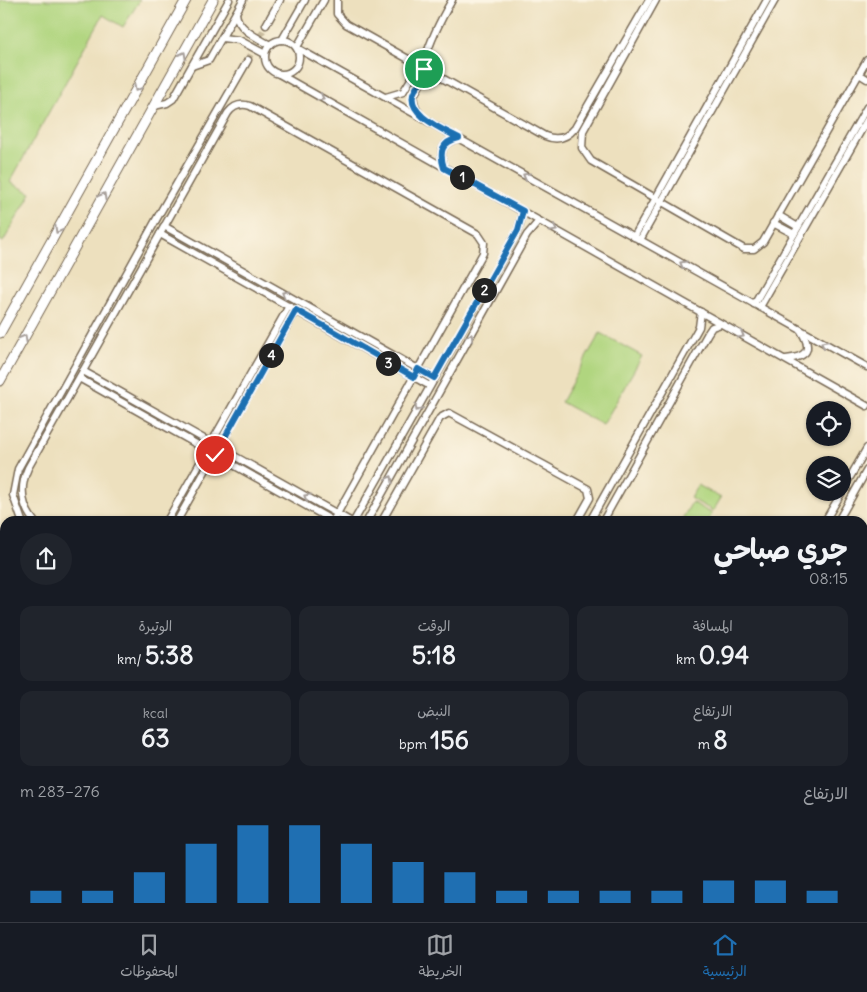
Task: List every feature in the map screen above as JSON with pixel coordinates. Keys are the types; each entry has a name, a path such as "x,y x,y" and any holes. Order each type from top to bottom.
{"main road":[{"path":"0,333 186,0"},
{"path":"0,381 213,0"}],"street":[{"path":"154,106 174,98 229,0"},
{"path":"192,66 209,60 243,0"},
{"path":"266,25 280,0"},
{"path":"282,40 305,0"},
{"path":"279,74 288,73 296,67 300,58 297,48 324,0"},
{"path":"337,0 336,9 342,22 545,136 561,138 575,128 649,0"},
{"path":"421,117 412,100 424,74 423,67 434,34 452,0"},
{"path":"656,0 583,132 581,142 584,153 590,161 747,249 760,244 774,223 859,74 865,68 867,60"},
{"path":"634,237 767,0"},
{"path":"640,240 775,0"},
{"path":"236,12 238,21 245,30 270,45"},
{"path":"240,40 245,30"},
{"path":"222,38 240,40 265,54"},
{"path":"867,368 297,48 290,42 282,40 270,45 265,54 268,67 279,74 867,406"},
{"path":"20,516 13,495 18,470 161,211 248,60"},
{"path":"386,97 398,95 409,84 416,70 423,67"},
{"path":"859,74 867,79"},
{"path":"409,84 416,88"},
{"path":"31,516 23,500 24,480 79,378 230,110 241,104 250,106 482,238 485,247 484,253 337,514"},
{"path":"757,306 794,234 867,107"},
{"path":"757,306 867,120"},
{"path":"444,168 441,158 443,146 448,141 459,138"},
{"path":"357,516 518,230 523,211"},
{"path":"778,216 798,227"},
{"path":"369,516 530,231 539,221"},
{"path":"774,223 794,234"},
{"path":"164,226 434,378"},
{"path":"160,234 430,386"},
{"path":"216,265 220,258"},
{"path":"476,302 486,308"},
{"path":"171,516 289,306"},
{"path":"180,516 296,310"},
{"path":"593,516 700,324 701,312"},
{"path":"606,516 708,333 712,328 721,324"},
{"path":"785,359 800,357 806,352 808,344 800,330"},
{"path":"83,371 341,516"},
{"path":"79,378 324,516"},
{"path":"669,380 679,385"},
{"path":"385,516 440,418 449,413 588,489 590,498 580,516"},
{"path":"396,446 406,451"},
{"path":"851,476 867,448"},
{"path":"841,516 867,470"},
{"path":"828,516 837,501 846,507"}],"green space":[{"path":"0,0 140,0 123,27 103,15 10,182 31,193 3,242 0,240"},
{"path":"600,333 642,356 603,425 561,402"},
{"path":"698,485 721,498 713,511 690,498"},
{"path":"692,502 712,514 711,516 684,516"}],"tunnel":[{"path":"248,60 266,25"}],"route":[{"path":"215,455 296,310 414,377 418,369 434,378 518,230 522,221 523,211 444,168 441,158 443,146 448,141 459,138 421,117 414,105 412,100 413,94 424,76 424,69"}]}
